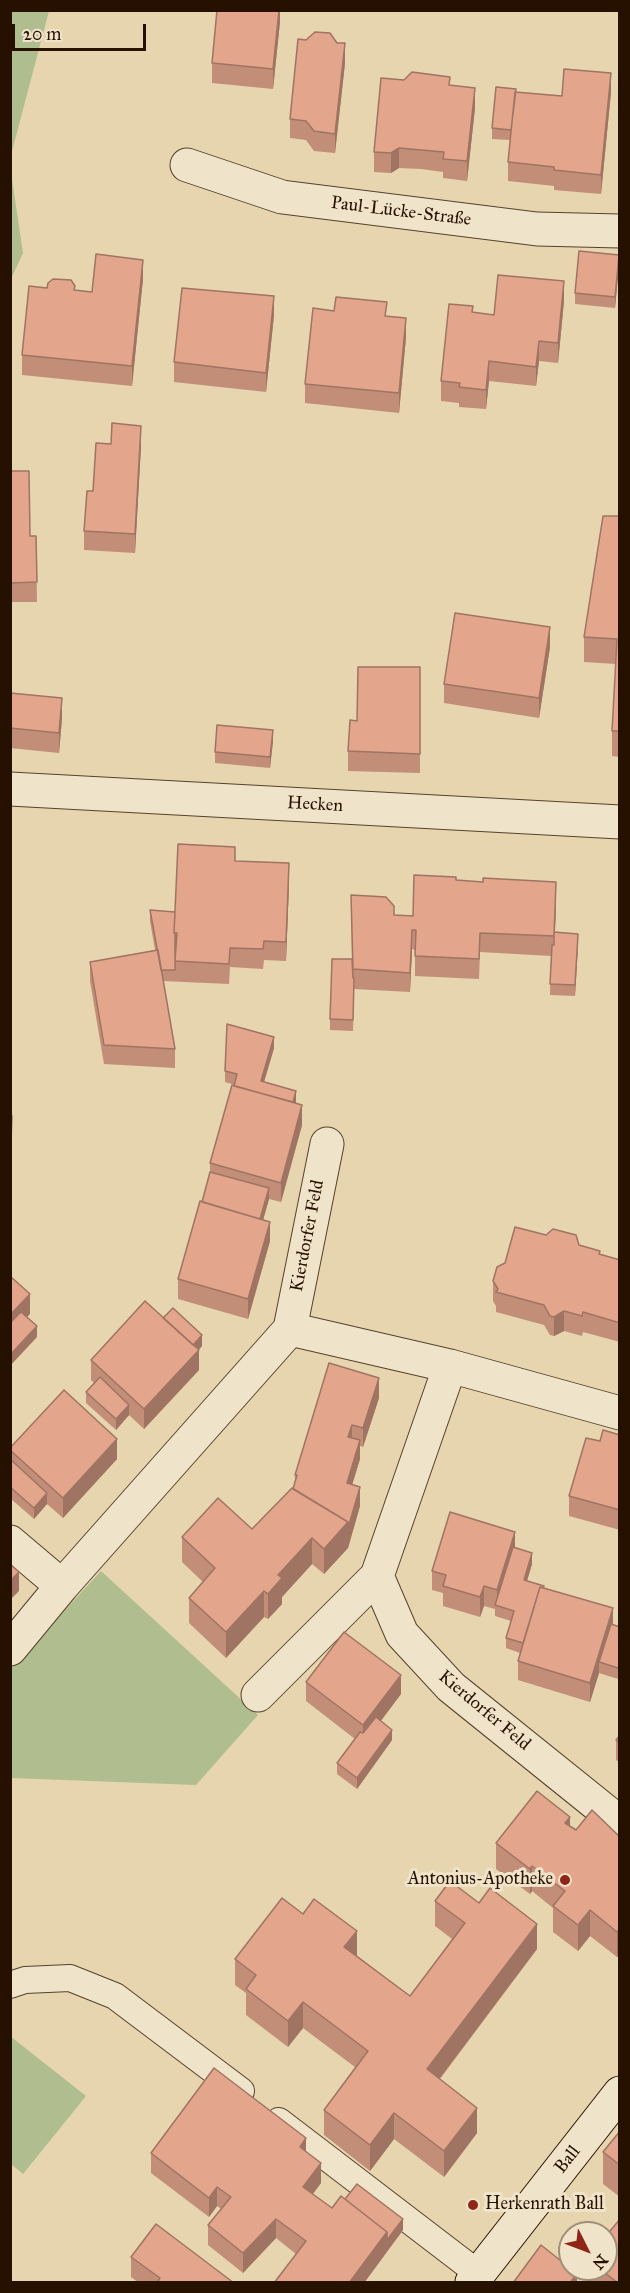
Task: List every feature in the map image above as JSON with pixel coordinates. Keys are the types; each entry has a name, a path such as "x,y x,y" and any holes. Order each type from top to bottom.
{"street":[{"name":"Paul-Lücke-Straße","path":"187,165 282,197 537,229 620,231"},
{"name":"Hecken","path":"10,789 620,822"},
{"name":"Kierdorfer Feld","path":"290,1329 327,1144"},
{"path":"10,1649 62,1586 290,1329 450,1366 620,1413"},
{"path":"258,1695 377,1576 450,1366"},
{"path":"10,1542 62,1586"},
{"name":"Kierdorfer Feld","path":"377,1576 402,1634 451,1687 620,1823"},
{"name":"Ball","path":"476,2278 620,2093"}],"lane":[{"path":"10,1985 25,1980 70,1978 115,1996 476,2278"}],"green space":[{"path":"10,11 49,11 11,155"},
{"path":"10,166 23,253 11,279 10,279"},
{"path":"101,1571 258,1715 196,1785 11,1778 10,1669"},
{"path":"10,2036 86,2096 23,2174 11,2164"}],"building":[{"path":"217,10 279,10 273,69 212,63"},
{"path":"315,32 330,33 337,43 345,43 335,134 314,131 306,121 290,119 298,39 306,40"},
{"path":"564,69 611,73 601,175 508,162 515,92 562,96"},
{"path":"412,72 450,77 449,85 475,88 467,161 443,159 444,152 399,148 391,153 374,152 381,78 404,80"},
{"path":"496,87 516,89 511,130 492,128"},
{"path":"579,251 619,255 615,297 575,293"},
{"path":"96,254 143,260 132,366 22,355 29,286 47,288 48,283 53,279 71,280 75,286 74,290 92,292"},
{"path":"498,275 564,281 558,343 539,341 536,367 489,361 486,390 459,387 460,383 441,381 449,304 473,306 472,312 494,315"},
{"path":"182,288 274,296 266,373 174,362"},
{"path":"336,297 387,302 385,316 406,318 399,393 305,384 313,308 334,311"},
{"path":"112,423 141,426 135,534 84,531 87,491 93,491 96,443 111,444"},
{"path":"10,471 29,471 30,536 36,536 37,582 10,583"},
{"path":"603,516 620,516 620,731 612,731 617,639 584,637"},
{"path":"455,613 550,627 539,698 444,684"},
{"path":"358,667 420,667 420,754 348,751 350,720 357,721"},
{"path":"10,693 62,698 59,733 10,728"},
{"path":"217,725 273,730 270,757 215,752"},
{"path":"178,844 235,847 235,861 289,863 286,942 264,941 263,949 230,948 229,964 175,961"},
{"path":"414,875 456,877 456,880 483,882 483,878 556,882 554,936 480,933 479,959 415,956 416,930 412,930 410,973 353,969 351,895 386,897 394,906 394,915 413,916"},
{"path":"150,910 175,912 175,970 161,970"},
{"path":"554,932 578,934 575,985 550,984"},
{"path":"158,950 175,1049 104,1045 90,962"},
{"path":"332,959 352,959 353,1020 330,1019"},
{"path":"227,1024 274,1037 261,1081 296,1091 293,1102 234,1086 237,1074 225,1071"},
{"path":"232,1085 302,1105 281,1183 210,1163"},
{"path":"10,1116 12,1116 11,1141 10,1141"},
{"path":"210,1172 269,1188 260,1219 202,1202"},
{"path":"200,1201 270,1222 248,1299 178,1279"},
{"path":"515,1227 546,1235 553,1229 576,1235 579,1245 620,1260 620,1323 583,1312 582,1316 564,1311 554,1317 550,1316 544,1305 496,1292 498,1289 493,1281 497,1267 505,1263"},
{"path":"10,1276 30,1294 10,1315"},
{"path":"145,1301 199,1350 144,1409 91,1360"},
{"path":"173,1308 202,1335 193,1345 163,1318"},
{"path":"21,1312 37,1326 10,1355 10,1323"},
{"path":"329,1363 379,1378 363,1428 352,1425 348,1437 360,1440 347,1483 360,1487 348,1528 348,1522 293,1489 297,1475 295,1475"},
{"path":"100,1377 129,1405 116,1419 86,1392"},
{"path":"64,1390 117,1439 63,1498 10,1448"},
{"path":"603,1430 620,1435 620,1510 569,1496 586,1438 600,1441"},
{"path":"10,1459 47,1493 34,1508 10,1487"},
{"path":"292,1488 348,1522 324,1549 312,1538 278,1575 282,1578 268,1594 264,1591 226,1632 189,1598 215,1568 182,1537 218,1498 252,1529"},
{"path":"450,1512 515,1532 497,1590 484,1586 480,1597 443,1586 446,1575 432,1571"},
{"path":"513,1547 532,1553 524,1580 544,1586 540,1587 523,1643 506,1638 514,1611 495,1605"},
{"path":"10,1564 19,1572 10,1581"},
{"path":"540,1587 613,1608 590,1683 518,1661"},
{"path":"611,1624 620,1627 620,1664 618,1668 599,1662"},
{"path":"344,1632 401,1675 363,1725 306,1682"},
{"path":"376,1717 392,1730 357,1778 337,1763 360,1732 363,1733"},
{"name":"Antonius-Apotheke","path":"537,1791 570,1817 565,1823 576,1830 592,1810 620,1837 620,1928 617,1932 590,1910 578,1925 553,1906 565,1891 532,1866 530,1869 496,1843"},
{"path":"450,1881 479,1903 490,1888 537,1924 427,2069 477,2108 444,2151 394,2113 370,2145 324,2110 368,2051 303,2002 288,2021 246,1989 256,1975 235,1959 282,1898 303,1914 314,1899 357,1931 344,1947 410,1996 465,1923 435,1901"},
{"path":"214,2068 306,2138 300,2147 321,2163 303,2187 332,2208 341,2196 387,2232 349,2283 274,2283 306,2241 276,2219 243,2253 208,2225 231,2197 217,2187 209,2198 151,2153"},
{"path":"620,2131 620,2165 603,2152"},
{"path":"357,2184 403,2219 387,2240 387,2232 345,2199"},
{"path":"620,2219 620,2282 618,2283 615,2281 618,2281 618,2221"},
{"path":"156,2224 234,2283 157,2283 160,2278 131,2257"},
{"path":"541,2245 558,2258 558,2281 571,2281 570,2283 513,2283"}],"place":[{"name":"Antonius-Apotheke","path":"565,1880"},
{"name":"Herkenrath Ball","path":"473,2205"}]}
